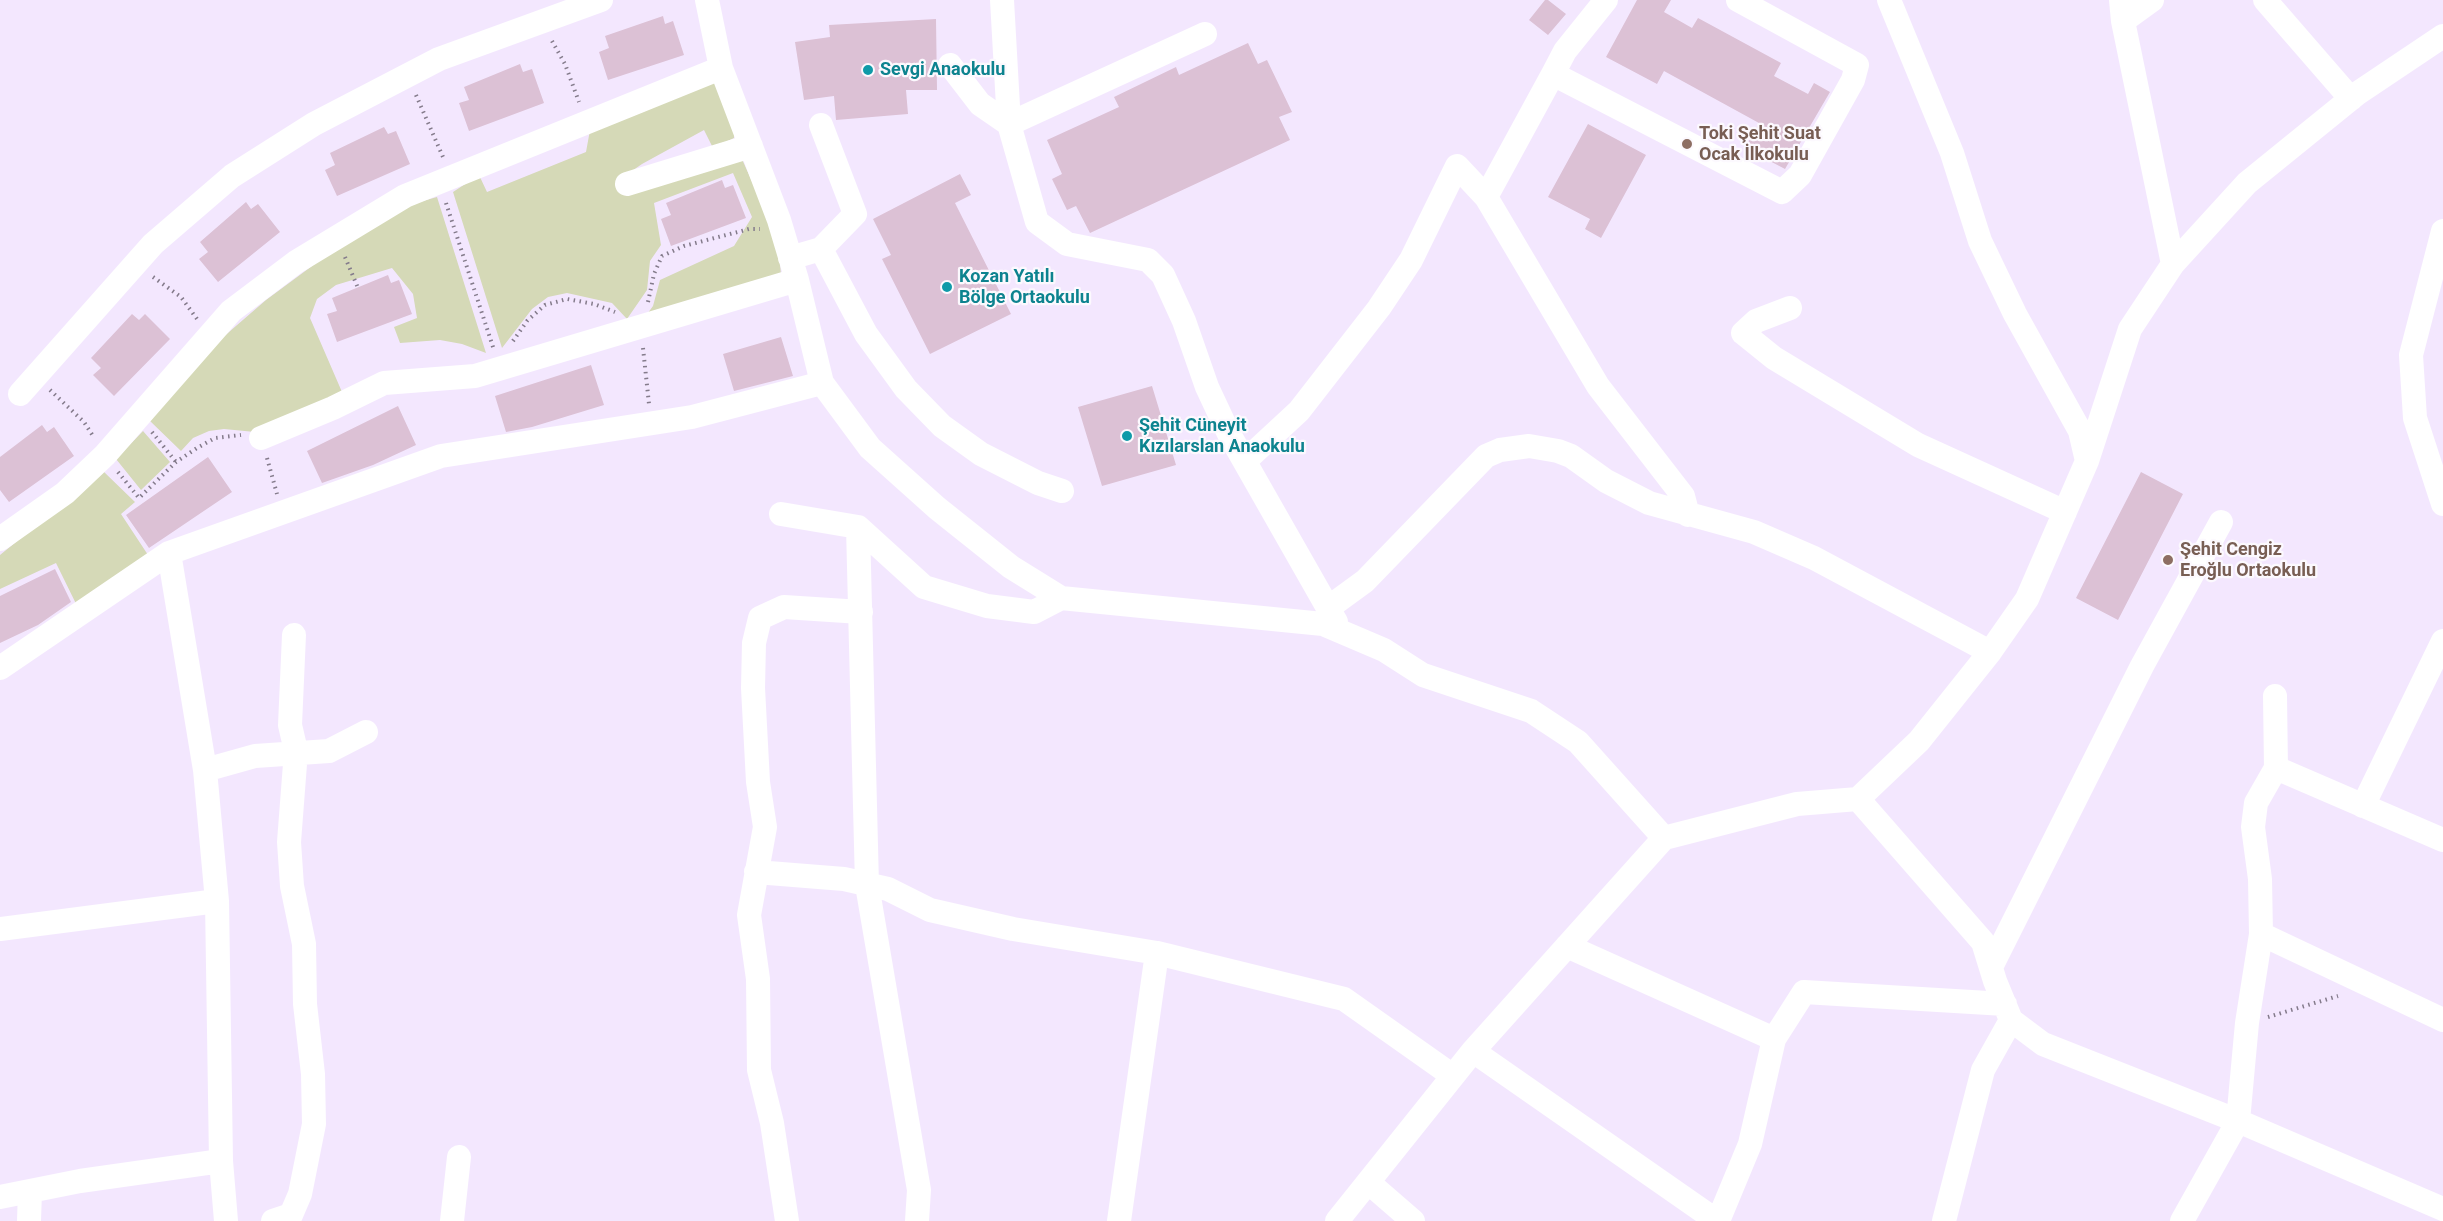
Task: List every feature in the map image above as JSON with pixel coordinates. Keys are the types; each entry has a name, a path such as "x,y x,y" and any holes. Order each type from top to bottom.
{"street":[{"path":"28,386 153,244 232,176 314,124 439,59 601,0"},
{"path":"707,0 721,69 782,230 794,269 822,384 870,448 929,501 1011,567 1061,598 1323,624 1384,650 1423,675 1531,711 1578,742 1664,838"},
{"path":"1002,0 1009,124 1037,222 1067,244 1148,260 1163,275 1229,434 1341,632"},
{"path":"1486,197 1565,51 1606,0"},
{"path":"1553,74 1782,192 1800,175 1853,80 1857,65 1738,0"},
{"path":"1889,0 1952,153 1980,241 2015,314 2080,431 2088,461"},
{"path":"2152,0 2122,11 2173,264"},
{"path":"2265,0 2351,99"},
{"path":"1009,124 1205,34"},
{"path":"1336,1221 1473,1051 1664,838 1797,804 1858,799 1918,741 1990,652 2027,599 2088,461 2130,328 2173,264 2247,183 2351,99 2443,36"},
{"path":"950,65 981,104 1009,124"},
{"path":"0,539 65,493 105,455 231,311 296,262 405,196 721,69"},
{"path":"261,438 333,408 384,383 475,376 631,330 794,269 821,249 855,214 821,125"},
{"path":"627,184 751,146"},
{"path":"1245,461 1299,411 1373,317 1411,260 1457,166 1486,197 1598,386 1683,496 1688,515"},
{"path":"2443,231 2411,355 2415,418 2443,504"},
{"path":"821,249 866,334 906,389 942,426 981,454 1038,483 1062,490"},
{"path":"1790,308 1756,321 1743,333 1774,358 1918,445 2065,512"},
{"path":"0,668 169,553 441,456 682,419 822,384"},
{"path":"1328,608 1365,580 1486,456 1500,450 1529,446 1558,451 1571,456 1630,494 1658,506 1754,532 1814,558 1990,652"},
{"path":"781,514 858,527 924,587 987,606 1034,612 1061,598"},
{"path":"1991,967 2142,666 2221,522"},
{"path":"858,527 867,885 919,1190 917,1221"},
{"path":"169,553 205,770 217,901 221,1161 226,1221"},
{"path":"787,1221 772,1123 759,1070 758,979 749,915 765,828 758,782 753,688 754,644 760,618 784,607 861,612"},
{"path":"273,1221 291,1215 300,1194 314,1124 313,1074 305,1004 304,944 292,886 289,842 296,752 290,725 294,635"},
{"path":"2363,806 2443,641"},
{"path":"2182,1221 2238,1120 2247,1023 2260,934 2260,879 2253,827 2256,803 2276,768 2275,696"},
{"path":"205,770 255,756 329,751 366,732"},
{"path":"2276,768 2443,840"},
{"path":"1858,799 1983,942 2008,1012 2043,1044 2238,1120 2443,1209"},
{"path":"756,872 844,879 888,890 930,910 1013,929 1157,953 1344,999 1453,1076"},
{"path":"0,929 217,901"},
{"path":"2260,934 2443,1020"},
{"path":"1567,946 1774,1039"},
{"path":"1119,1221 1157,953"},
{"path":"1473,1051 1718,1221 1750,1144 1774,1039 1803,992 2008,1012"},
{"path":"1944,1221 1983,1070 2008,1012"},
{"path":"452,1221 459,1157"},
{"path":"0,1197 80,1181 221,1161"},
{"path":"1368,1182 1413,1221"},
{"path":"30,1191 30,1221"}],"path":[{"path":"542,22 565,64 586,123"},
{"path":"407,76 445,180 500,368"},
{"path":"631,330 649,301 654,274 662,256 684,246 749,228 782,230"},
{"path":"336,237 358,288"},
{"path":"135,265 181,297 210,336"},
{"path":"28,386 84,422 105,455 139,498 176,462 215,438 238,434 261,438 283,513"},
{"path":"139,417 176,462"},
{"path":"2247,1023 2371,986"}],"green space":[{"path":"718,81 735,129 734,138 713,148 704,130 642,164 619,180 741,157 778,239 781,275 645,317 653,306 660,280 734,246 752,217 733,173 654,203 661,245 650,261 647,290 627,319 612,303 567,293 548,297 532,309 502,348 453,192 479,175 487,192 586,152 590,130"},
{"path":"437,197 486,353 462,344 440,340 400,343 394,327 417,318 413,294 392,268 336,285 317,299 310,318 342,392 255,432 224,429 209,431 193,438 181,451 150,421 214,345 266,300 331,252 412,204"},
{"path":"143,431 170,462 141,490 116,459"},
{"path":"103,471 135,502 121,514 152,561 83,618 56,563 0,589 0,555"}],"building":[{"path":"1545,0 1566,14 1548,35 1529,20"},
{"path":"1637,0 1671,0 1664,12 1692,28 1698,18 1781,63 1774,76 1808,94 1814,83 1830,92 1785,169 1745,148 1759,123 1664,71 1657,84 1606,57"},
{"path":"663,16 665,24 673,21 684,55 608,80 599,52 609,48 605,36"},
{"name":"Sevgi Anaokulu","path":"936,19 937,90 906,90 908,114 836,120 834,96 804,100 795,42 830,37 829,25"},
{"path":"1248,43 1258,64 1267,60 1292,112 1279,117 1290,140 1090,233 1076,206 1067,210 1052,179 1062,174 1047,140 1119,107 1114,97 1176,67 1179,75"},
{"path":"520,64 523,72 532,69 544,103 469,131 459,103 469,100 464,87"},
{"path":"1588,124 1646,155 1601,238 1585,229 1590,219 1548,197"},
{"path":"384,127 388,134 396,131 410,164 337,196 325,170 335,165 330,153"},
{"name":"Kozan Yatılı Bölge Ortaokulu","path":"960,174 971,195 955,203 1011,314 930,354 882,259 891,255 873,219"},
{"path":"722,180 725,188 733,185 746,218 671,246 661,219 671,215 666,203"},
{"path":"246,202 251,209 258,204 280,232 218,282 199,259 208,252 200,242"},
{"path":"388,275 391,283 399,280 412,314 337,342 327,314 337,311 332,298"},
{"path":"132,314 139,320 145,314 170,339 114,396 93,375 101,368 91,358"},
{"path":"781,337 793,376 734,391 723,354"},
{"path":"591,365 604,405 532,427 506,432 495,396"},
{"name":"Şehit Cüneyit Kızılarslan Anaokulu","path":"1152,386 1176,465 1102,486 1078,407"},
{"path":"398,406 416,445 373,465 322,483 307,451"},
{"path":"42,425 47,432 54,427 74,456 9,502 0,490 0,457"},
{"path":"208,457 232,492 149,548 126,515"},
{"path":"2141,472 2183,494 2118,620 2076,598"},
{"path":"55,569 71,602 38,625 0,643 0,596"}],"place":[{"name":"Sevgi Anaokulu","path":"868,70"},
{"name":"Toki Şehit Suat Ocak İlkokulu","path":"1687,144"},
{"name":"Kozan Yatılı Bölge Ortaokulu","path":"947,287"},
{"name":"Şehit Cüneyit Kızılarslan Anaokulu","path":"1127,436"},
{"name":"Şehit Cengiz Eroğlu Ortaokulu","path":"2168,560"}]}
